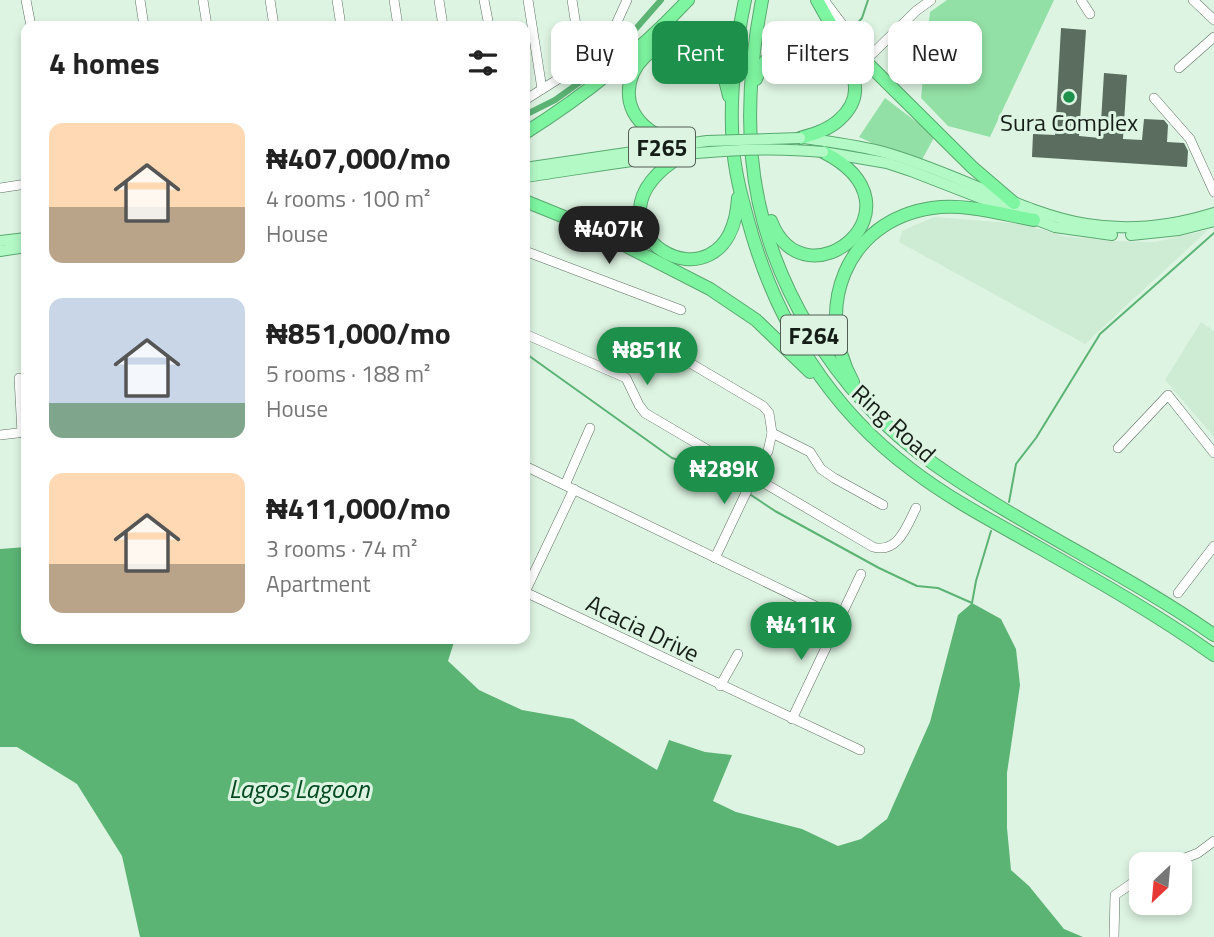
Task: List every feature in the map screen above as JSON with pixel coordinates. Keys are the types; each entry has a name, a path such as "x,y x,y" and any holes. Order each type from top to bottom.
{"highway":[{"path":"530,130 573,102 607,75 688,0"},
{"name":"Ring Road","path":"746,0 737,42 731,102 738,191 756,249 779,307 830,392 900,461 987,518 1115,591 1214,654"},
{"name":"Ring Road","path":"762,0 752,60 752,159 774,250 801,314 835,369 865,404 931,462 995,504 1170,605 1214,635"},
{"path":"817,0 844,40 972,167 1018,205"},
{"name":"F265","path":"751,96 765,56 778,43 800,36 814,37 832,45 845,58 853,76 852,98 843,117 822,131 800,138"},
{"path":"731,102 724,76 716,61 699,46 674,42 661,45 641,59 630,82 630,102 639,121 683,150 651,180 641,198 639,211 644,230 658,248 677,258 701,258 720,248 728,239 737,219 738,191"},
{"path":"760,198 780,238 789,247 812,256 832,253 849,244 864,221 867,205 857,177 841,161 823,152"},
{"path":"530,203 589,227 730,302 776,337 830,392"},
{"path":"865,404 842,358 834,318 839,286 851,258 865,242 896,220 930,208 956,207 1034,220"}],"main road":[{"name":"F265","path":"530,166 683,150 733,138 800,138"},
{"path":"800,138 869,148 1018,205 1082,225 1112,228 1167,224 1214,213"},
{"path":"530,176 683,150 823,152 936,175 1034,220 1087,233 1147,235 1214,221"},
{"path":"0,241 21,239"},
{"path":"0,251 21,248"}],"street":[{"path":"26,0 30,21"},
{"path":"140,0 143,21"},
{"path":"203,0 206,21"},
{"path":"270,0 273,21"},
{"path":"337,0 340,21"},
{"path":"394,0 397,21"},
{"path":"439,0 442,21"},
{"path":"484,0 488,21"},
{"path":"528,0 542,89"},
{"path":"572,0 575,21"},
{"path":"617,21 627,0"},
{"path":"824,0 838,21"},
{"path":"874,52 931,0"},
{"path":"1081,0 1090,14"},
{"path":"1193,0 1214,20"},
{"path":"1179,68 1214,37"},
{"path":"874,62 983,170 1015,195 1018,205"},
{"path":"530,97 551,83"},
{"path":"1154,98 1190,139 1214,192"},
{"path":"0,188 21,185"},
{"path":"530,253 681,310"},
{"path":"530,336 626,378 645,413 881,549 897,540 916,508"},
{"path":"685,360 763,406 769,413 772,433 768,451 715,558"},
{"path":"19,378 21,400"},
{"path":"1118,448 1168,395 1214,453"},
{"path":"530,580 569,487 590,428"},
{"path":"0,435 21,432"},
{"path":"772,433 810,452 821,468 834,478 883,505"},
{"path":"768,451 782,440"},
{"path":"530,468 838,617"},
{"path":"749,488 769,486"},
{"path":"1178,593 1214,545"},
{"path":"792,719 838,617 861,574"},
{"name":"Acacia Drive","path":"530,594 860,750"},
{"path":"720,686 738,654"},
{"path":"1192,855 1214,841"},
{"path":"1114,937 1115,894 1129,885"}],"shaded area":[{"path":"947,0 1054,0 990,137 948,126 921,98 922,84 982,84 982,21 929,21 930,12"},
{"path":"885,98 935,136 919,165 859,137"},
{"path":"934,217 1024,224 1063,236 1113,241 1155,242 1208,230 1085,344 899,242 902,231"},
{"path":"1201,322 1214,331 1214,437 1165,380"}],"water":[{"name":"Lagos Lagoon","path":"21,547 21,644 453,644 448,661 479,690 522,710 573,719 657,770 669,740 705,752 732,755 713,801 736,812 802,829 838,846 861,839 887,819 930,722 958,615 972,603 1001,619 1016,649 1020,685 1007,773 1007,828 1011,870 1029,886 1064,929 1083,937 140,937 122,856 77,784 17,747 0,747 0,549"}],"building":[{"name":"Sura Complex","path":"1061,28 1086,30 1079,136 1100,138 1104,73 1127,75 1123,139 1142,140 1144,119 1164,120 1168,125 1167,142 1184,143 1188,151 1187,167 1032,157 1033,134 1055,135"}],"waterway":[{"path":"530,112 555,100 604,65 661,0"},
{"path":"859,21 868,0"},
{"path":"1009,502 1016,464 1036,438 1100,334 1214,233"},
{"path":"530,357 672,458 698,466 743,489"},
{"path":"751,495 879,568 917,586 938,588 972,603 991,531"}],"place":[{"name":"Sura Complex","path":"1069,97"}]}
